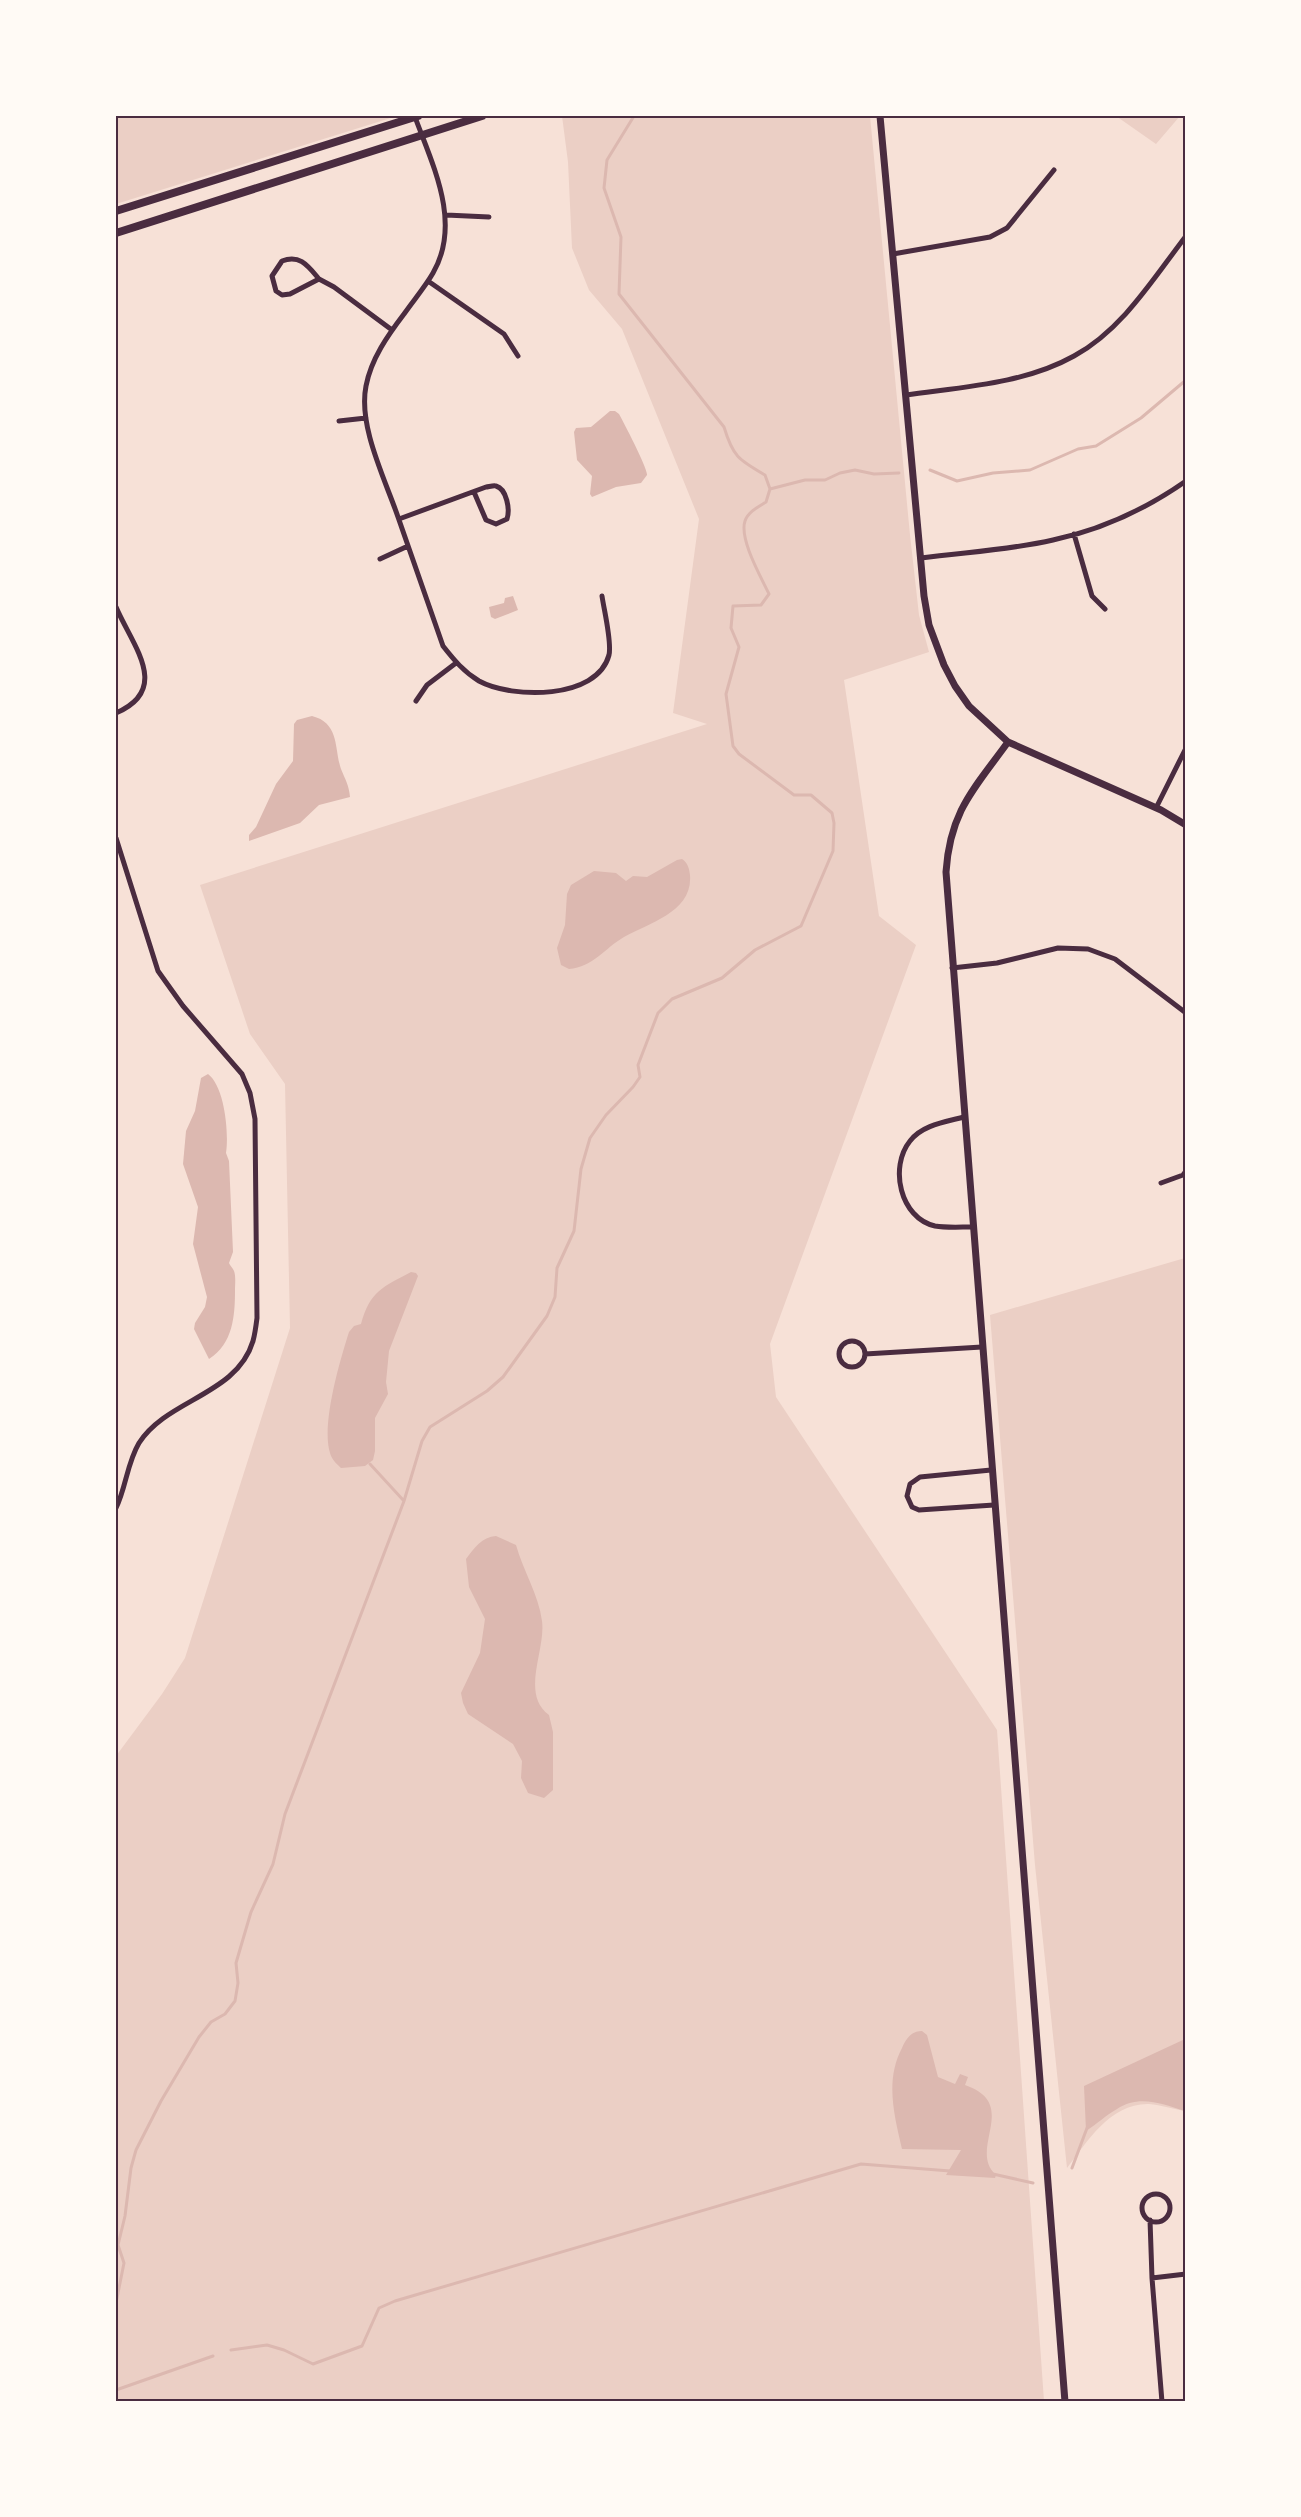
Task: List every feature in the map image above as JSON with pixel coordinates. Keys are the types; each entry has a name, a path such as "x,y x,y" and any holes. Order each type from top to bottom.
{"main road":[{"path":"116,212 416,116"},
{"path":"116,233 482,116"}],"street":[{"path":"416,116 446,215 447,231 443,250 428,281 392,330 371,368 366,386 366,418 376,454 443,646 456,663 480,682 529,694 561,690 586,681 604,666 610,652 602,596"},
{"path":"880,116 921,558 929,625 944,665 969,706 1008,742 1156,808 1185,825"},
{"path":"893,254 990,237 1007,228 1054,170"},
{"path":"446,215 489,217"},
{"path":"906,395 1010,380 1054,366 1076,355 1112,327 1132,306 1185,236"},
{"path":"319,279 291,294 282,295 276,291 272,276 282,261 297,258 304,262 319,279 334,287 392,330"},
{"path":"428,281 504,333 518,356"},
{"path":"339,421 366,418"},
{"path":"921,558 1026,545 1074,534 1140,509 1185,481"},
{"path":"399,519 474,492 493,486 500,489 508,505 509,513 505,521 496,524 486,520 474,492"},
{"path":"1074,534 1092,596 1105,609"},
{"path":"380,559 408,546"},
{"path":"116,607 144,664 146,678 137,701 116,713"},
{"path":"416,701 428,684 456,663"},
{"path":"1008,742 960,809 947,847 946,872 1065,2402"},
{"path":"1156,808 1185,748"},
{"path":"116,838 158,971 183,1006 242,1074 250,1093 255,1119 257,1318 253,1342 241,1362 226,1379 161,1418 139,1443 116,1508"},
{"path":"952,968 997,963 1058,948 1088,949 1115,959 1185,1013"},
{"path":"964,1117 920,1131 909,1142 898,1174 900,1189 918,1217 933,1226 972,1227"},
{"path":"1161,1183 1183,1175 1185,1171"},
{"path":"855,1341 862,1346 865,1354 862,1362 851,1367 841,1360 839,1352 843,1345 855,1341"},
{"path":"865,1354 982,1347"},
{"path":"991,1470 920,1477 908,1486 907,1496 912,1507 919,1510 994,1505"},
{"path":"1150,2220 1159,2221 1169,2212 1168,2203 1162,2196 1154,2194 1143,2201 1142,2210 1150,2220 1152,2278 1162,2402"},
{"path":"1152,2278 1185,2274"}],"shaded area":[{"path":"116,116 397,116 116,204"},
{"path":"562,116 870,116 910,535 919,615 929,652 844,680 879,916 916,945 770,1344 776,1397 997,1730 1044,2401 116,2401 116,1756 162,1694 185,1658 290,1328 285,1084 250,1034 200,885 707,724 673,713 699,519 622,329 589,290 572,248 568,162"},
{"path":"1116,116 1180,116 1156,144"},
{"path":"610,411 619,414 640,455 647,475 641,483 616,487 592,497 590,494 592,476 577,460 574,432 576,428 591,427"},
{"path":"513,596 518,610 495,619 491,617 489,607 504,603 505,598"},
{"path":"312,716 321,719 332,731 350,797 319,805 300,823 249,841 249,835 256,827 276,784 293,761 294,724 297,720"},
{"path":"682,859 689,870 689,888 677,907 668,915 617,941 585,965 569,969 561,965 557,948 565,925 567,894 571,885 594,871 616,873 626,881 633,876 647,877"},
{"path":"208,1074 218,1089 226,1123 233,1252 229,1263 234,1271 235,1280 231,1329 223,1346 209,1359 194,1329 205,1307 207,1297 193,1244 198,1207 183,1164 186,1131 195,1111 201,1078"},
{"path":"1185,1258 1185,2111 1149,2104 1135,2105 1123,2110 1111,2117 1091,2136 1067,2168 1035,1865 990,1315"},
{"path":"411,1272 418,1276 389,1351 386,1382 388,1394 375,1418 373,1460 365,1466 341,1468 330,1453 328,1426 333,1392 349,1332 354,1326 361,1324 369,1304 379,1291"},
{"path":"496,1536 516,1545 542,1621 536,1671 536,1696 549,1715 553,1732 553,1790 544,1798 528,1793 521,1778 522,1761 513,1744 468,1714 461,1693 480,1653 485,1619 469,1587 466,1559 482,1541"},
{"path":"922,2031 927,2035 938,2077 955,2084 960,2074 968,2077 965,2085 981,2093 989,2103 992,2115 987,2153 989,2164 996,2175 995,2178 946,2175 961,2150 902,2149 894,2111 892,2085 894,2072 907,2039 915,2032"},
{"path":"1185,2039 1185,2111 1151,2102 1134,2102 1113,2111 1086,2131 1084,2086"}],"waterway":[{"path":"116,2303 124,2263 118,2245 136,2150 161,2101 199,2037 211,2022 225,2014 235,2001 238,1983 236,1963 251,1912 273,1864 285,1814 404,1501 422,1441 430,1427 487,1391 503,1377 547,1316 555,1297 557,1268 574,1231 581,1169 590,1138 606,1115 640,1077 638,1065 658,1013 672,999 722,978 755,950 801,926 833,851 832,813 811,795 794,795 739,754 733,746 726,694 739,647 731,628 733,606 761,605 769,594 748,548 745,538 745,521 751,512 766,502 770,489 765,475 738,457 724,427 619,294 621,237 604,188 607,160 634,116"},
{"path":"930,470 957,481 993,473 1030,470 1078,449 1096,446 1141,418 1186,380"},
{"path":"770,489 805,480 825,480 840,473 855,470 874,474 899,473"},
{"path":"370,1464 404,1501"},
{"path":"1072,2168 1087,2128"},
{"path":"231,2350 267,2345 284,2350 313,2364 362,2346 379,2308 395,2301 861,2164 950,2171"},
{"path":"993,2174 1033,2183"},
{"path":"116,2390 213,2356"}]}
